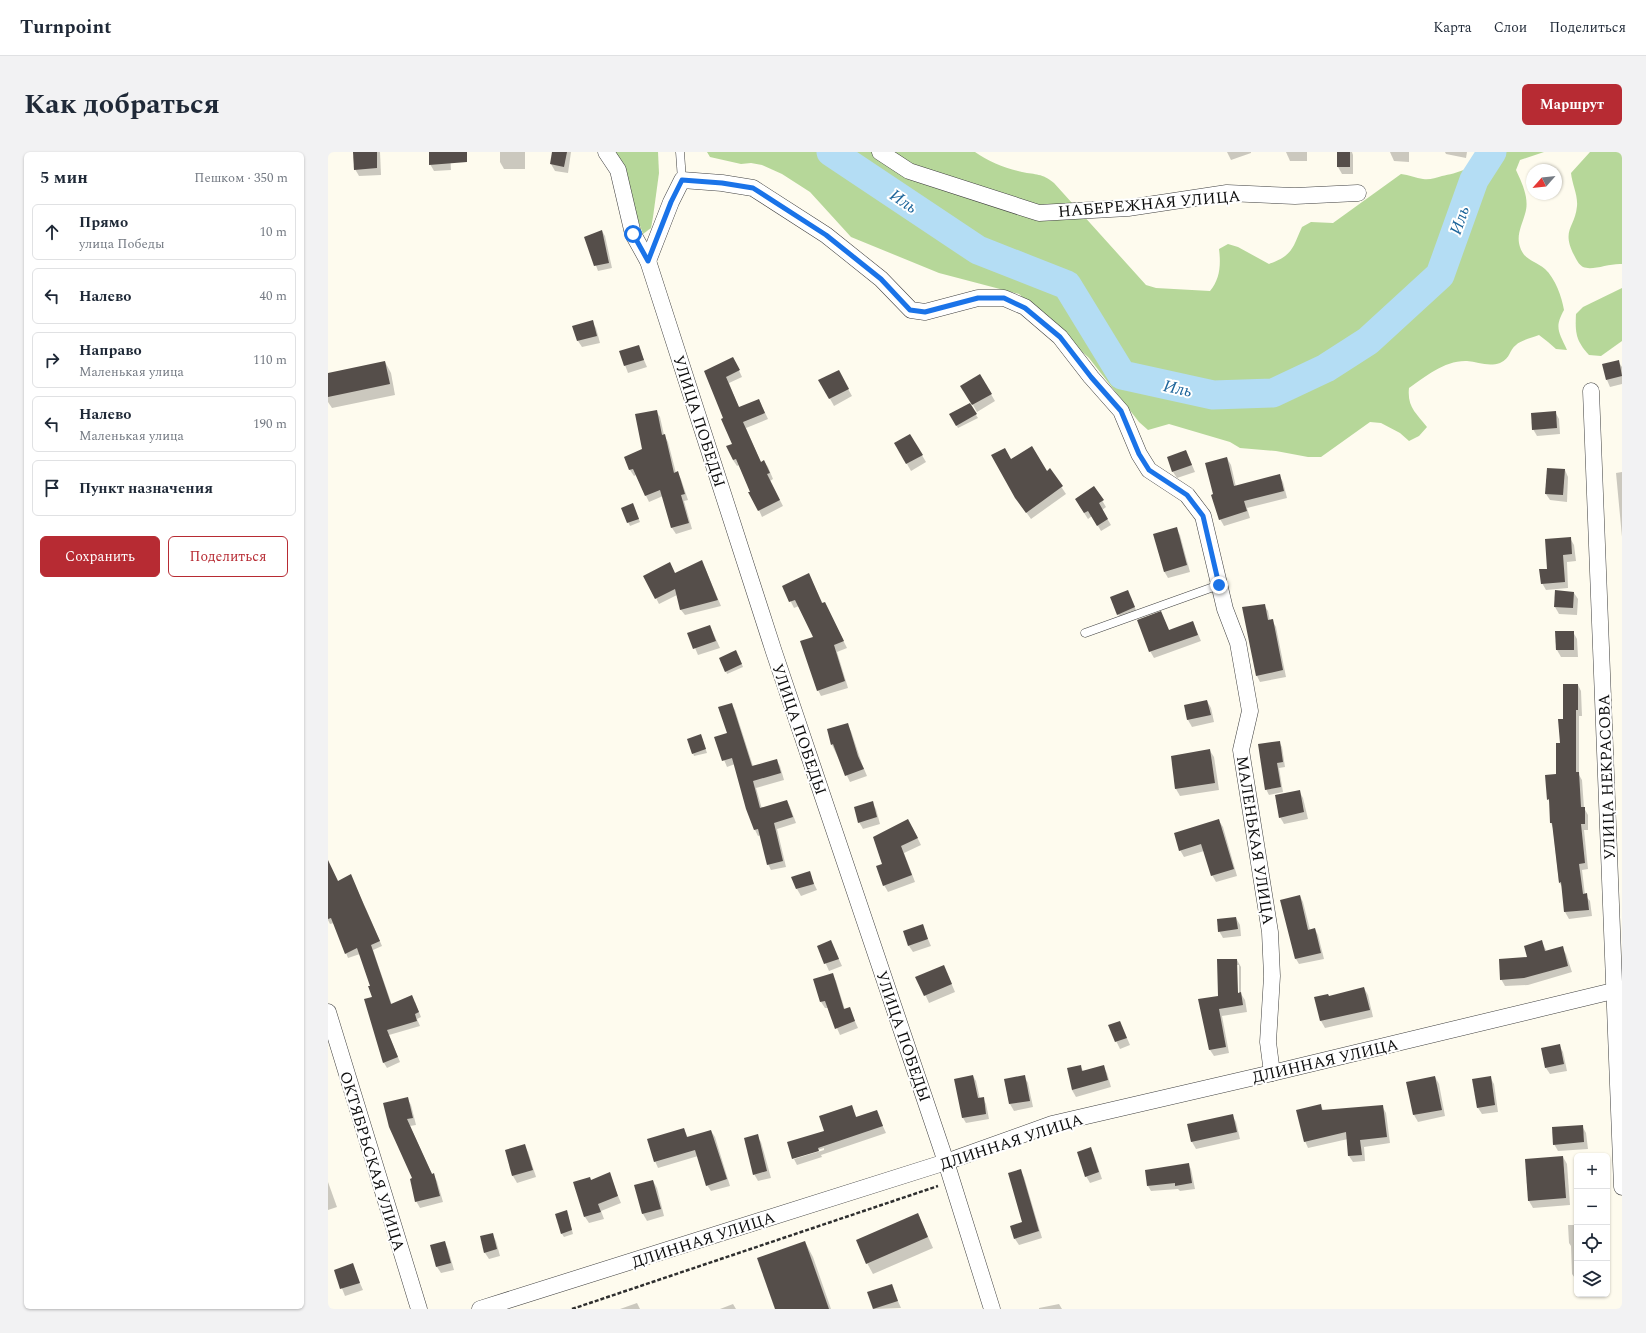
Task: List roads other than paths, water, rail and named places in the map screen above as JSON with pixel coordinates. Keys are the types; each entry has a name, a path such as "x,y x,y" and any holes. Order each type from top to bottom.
{"street":[{"name":"УЛИЦА ПОБЕДЫ","path":"606,152 618,170 633,234 648,261 774,652 946,1162 992,1309"},
{"name":"НАБЕРЕЖНАЯ УЛИЦА","path":"880,152 909,171 1039,213 1128,208 1226,193 1295,196 1358,193"},
{"path":"648,261 671,202 682,180"},
{"name":"МАЛЕНЬКАЯ УЛИЦА","path":"682,180 722,183 753,188 826,235 881,279 910,310 925,312 978,298 1004,298 1025,308 1060,337 1091,377 1121,411 1139,454 1149,470 1187,495 1203,516 1225,609 1238,643 1250,711 1241,750 1270,932 1272,976 1268,1042 1272,1073"},
{"name":"УЛИЦА НЕКРАСОВА","path":"1590,391 1618,991 1622,1187"},
{"name":"ДЛИННАЯ УЛИЦА","path":"480,1309 946,1162 1052,1124 1618,991"},
{"name":"ОКТЯБРЬСКАЯ УЛИЦА","path":"328,1012 419,1309"}],"lane":[{"path":"680,152 682,180"},
{"path":"1085,633 1219,585"}],"waterway":[{"name":"Иль","path":"831,152 978,250 1067,285 1122,375 1213,395 1273,393 1326,368 1368,341 1440,275 1474,180 1492,152"}]}
